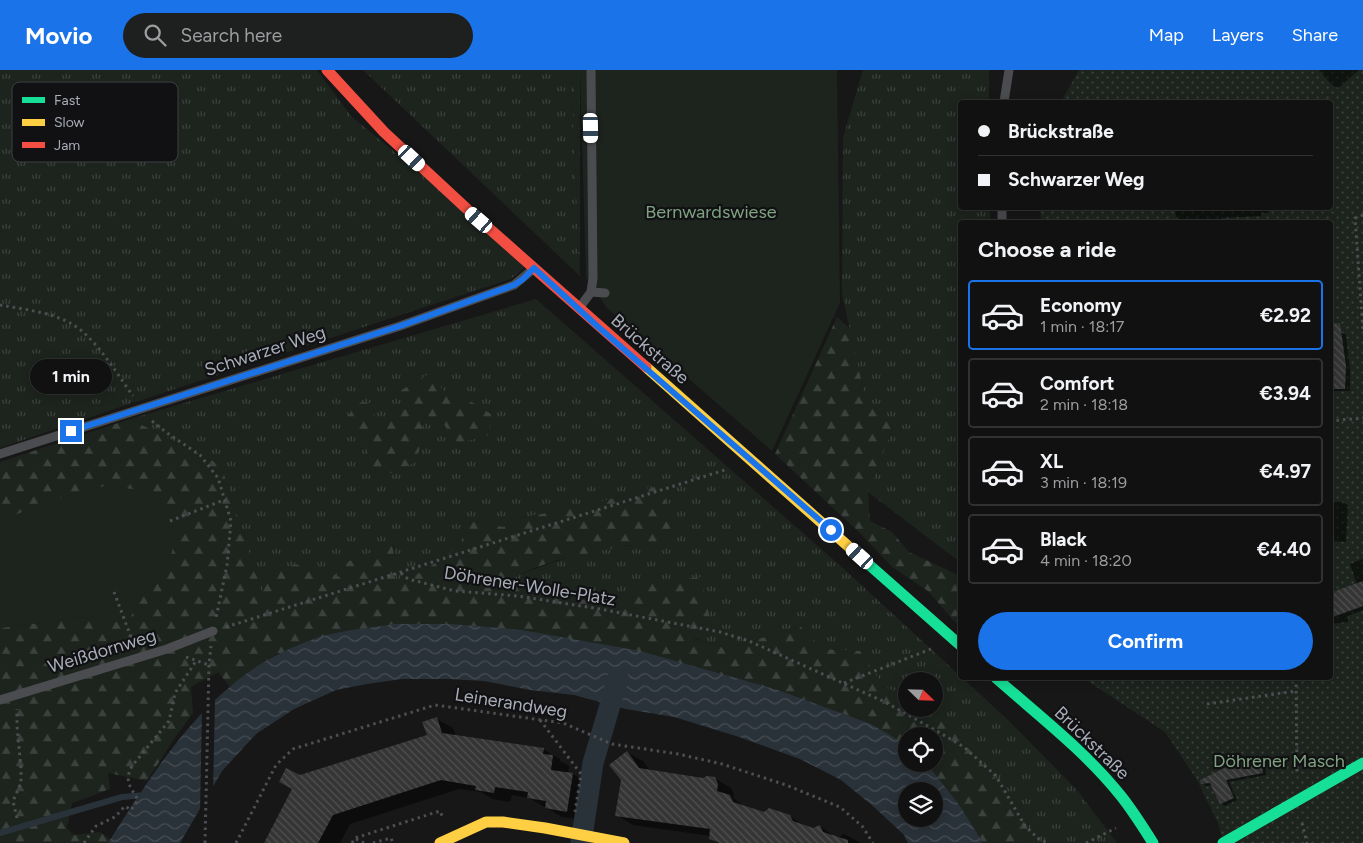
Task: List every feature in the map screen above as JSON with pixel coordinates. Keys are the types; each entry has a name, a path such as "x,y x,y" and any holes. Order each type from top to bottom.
{"street":[{"name":"Brückstraße","path":"327,70 384,132 467,209 958,643"},
{"name":"Brückstraße","path":"1001,680 1096,766 1117,789 1153,843"},
{"path":"1223,843 1363,763"},
{"path":"440,843 486,822 503,822 624,843"}],"lane":[{"path":"579,309 591,292 593,278 591,70"},
{"path":"1004,100 1009,70"},
{"name":"Schwarzer Weg","path":"0,454 400,326 514,285 534,268"},
{"path":"591,292 605,293"},
{"name":"Weißdornweg","path":"0,700 167,649 213,631"}],"path":[{"path":"1363,215 1355,218 1363,331"},
{"path":"0,305 41,313 62,320 83,332 100,351 151,419 167,433 200,455 218,478 231,522 227,565 213,631 209,676 205,843"},
{"path":"1333,421 1363,418"},
{"path":"213,631 727,469 743,452"},
{"path":"170,521 224,500"},
{"name":"Döhrener-Wolle-Platz","path":"401,573 408,579 455,590 536,599 600,609 720,632 749,641 893,707 964,747 996,776 1025,826 1040,840 1048,843"},
{"path":"114,592 139,657"},
{"path":"843,683 933,648 948,634"},
{"path":"84,843 96,826 115,817 125,806 131,810 138,800 128,783 128,774 132,766 168,721 175,693 196,661"},
{"path":"1296,680 1298,799"},
{"path":"1207,704 1296,691"},
{"path":"17,818 13,801 21,784 21,769 16,712 22,693"},
{"name":"Leinerandweg","path":"236,843 276,765 292,749 435,705 563,723 612,744 678,754 722,764 786,785 840,807 862,826 873,843"},
{"path":"540,720 581,774 572,833"},
{"path":"352,843 355,838 440,811 443,820"},
{"path":"1086,843 1117,827"},
{"path":"355,838 364,843"},
{"path":"373,843 391,838 393,843"}],"green space":[{"path":"0,70 317,70 351,116 529,264 511,279 0,448"},
{"path":"363,70 571,70 580,276"},
{"path":"571,70 580,70 580,276"},
{"name":"Bernwardswiese","path":"580,70 837,70 840,303 772,451 607,308 586,278"},
{"path":"863,70 989,70 989,100 958,100 958,210 990,210 990,220 958,220 958,560 868,492 893,428 865,398 842,294 843,138"},
{"name":"Döhrener Masch","path":"1079,70 1363,70 1363,843 1223,843 1218,823 1197,780 1165,732 1086,680 1333,680 1333,220 1041,220 1040,210 1333,210 1333,100 1062,100"},
{"path":"536,299 844,569 958,674 958,680 965,680 1008,720 1077,790 1117,843 1030,843 1027,814 941,718 943,717 943,672 898,672 898,692 884,687 860,651 823,649 800,626 727,649 692,637 649,583 620,609 506,581 542,566 578,555 615,547 653,544 658,486 592,504 511,520 503,527 475,521 464,526 461,545 422,572 395,583 394,545 339,577 293,565 268,573 262,593 221,465 130,419","holes":["448,396 467,399 444,424 423,416 419,451 371,476 367,450 372,403 376,426 405,409"]},
{"path":"837,317 850,329 865,398 893,428 868,492 870,521 892,532 909,552 958,575 958,626 928,591 892,567 860,533 775,454"},
{"path":"430,373 448,396 467,399 491,414 489,435 456,444 444,424 424,416 419,451 414,463 391,473 371,476 367,450 344,425 356,402 372,403 376,425 405,409 400,391"},
{"path":"130,419 221,465 262,592 268,573 293,565 315,563 339,577 339,565 393,544 396,582 422,572 461,545 464,526 475,521 503,527 511,520 592,504 658,486 677,524 653,545 627,545 558,560 534,568 507,581 620,609 649,583 701,577 710,619 693,638 727,649 800,626 823,649 860,651 884,687 898,692 898,718 941,718 1027,814 1030,843 982,843 960,806 943,786 943,782 940,782 932,772 943,772 943,727 898,727 898,741 871,724 778,690 638,652 278,653 230,687 218,672 191,687 193,713 147,781 108,773 110,789 72,803 67,828 74,835 100,832 110,839 108,843 0,843 0,628 81,617 127,622 150,583 172,552 43,502 0,523 0,462"},
{"path":"105,486 150,491 178,517 172,552 150,583 127,623 81,617 0,628 0,523 43,502"}],"water":[{"path":"394,624 451,624 522,630 640,651 778,690 871,724 898,740 898,772 933,772 941,782 898,782 898,827 943,827 943,784 960,806 982,843 908,843 904,835 841,780 800,759 736,736 674,717 626,709 574,695 530,690 484,681 402,679 336,690 294,709 256,734 222,771 180,843 108,843 167,755 189,727 213,702 239,679 269,659 314,639 340,632"}],"pier":[{"path":"215,699 213,791 200,813 202,711"}],"building":[{"path":"1340,323 1346,366 1345,389 1333,389 1333,324"},
{"path":"1363,581 1363,606 1333,617 1333,592"},
{"path":"437,717 442,733 544,748 543,754 553,755 551,770 573,773 567,812 545,808 546,801 527,798 528,792 495,787 494,793 475,790 476,786 441,780 333,815 318,843 264,843 292,789 279,782 286,768 300,775 427,735 422,722"},
{"path":"627,751 639,768 703,778 707,776 715,777 718,784 717,791 730,795 733,802 764,812 769,808 790,815 793,821 813,828 820,825 823,832 848,840 848,843 720,843 709,839 710,829 615,816 621,780 609,765"},
{"path":"1260,756 1263,773 1226,780 1234,798 1220,804 1210,783 1201,784 1200,780 1243,759"}],"waterway":[{"path":"581,843 593,763 618,678"},
{"path":"0,833 122,797 146,795"}],"traffic: fast":[{"path":"866,562 958,643"},
{"path":"998,680 1061,734 1092,764 1125,802 1153,843"},
{"path":"1223,843 1363,763"}],"traffic: slow":[{"path":"646,367 866,562"},
{"path":"440,843 486,822 503,822 545,828 624,843"}],"traffic: jam":[{"path":"327,70 384,132 467,209 646,367"}],"route":[{"path":"71,431 400,326 514,285 534,268 596,325 831,530"}]}
